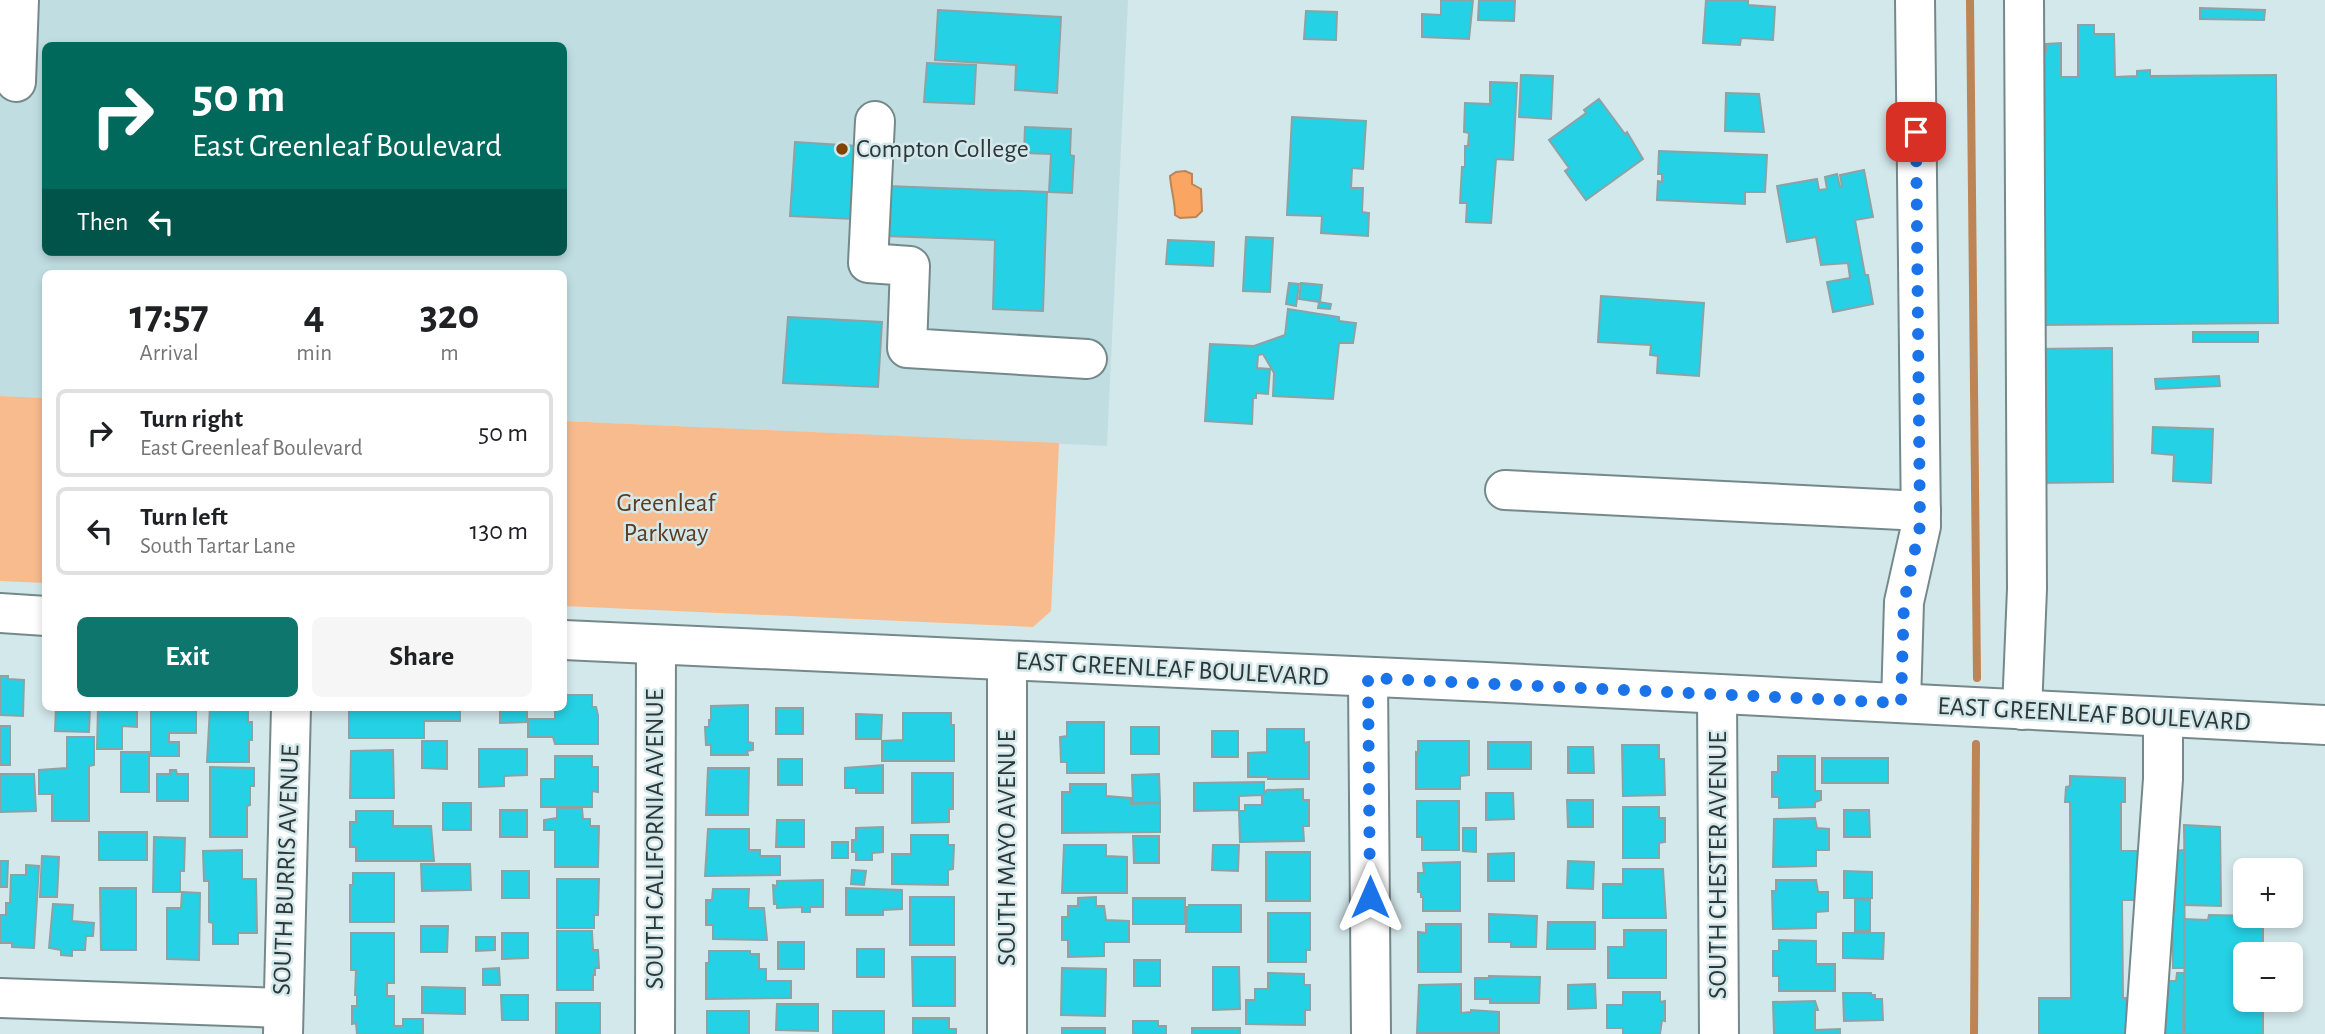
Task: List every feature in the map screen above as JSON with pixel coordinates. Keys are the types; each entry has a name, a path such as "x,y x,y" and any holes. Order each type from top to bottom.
{"street":[{"path":"16,82 19,0"},
{"path":"1901,703 1904,602 1920,526 1915,0"},
{"path":"2022,710 2027,589 2024,0"},
{"path":"875,121 868,263 910,266 908,348 1087,359"},
{"path":"1505,490 1920,511"},
{"path":"0,613 42,615"},
{"name":"EAST GREENLEAF BOULEVARD","path":"567,640 2325,725"},
{"name":"SOUTH CALIFORNIA AVENUE","path":"654,1034 656,645"},
{"name":"SOUTH MAYO AVENUE","path":"1007,661 1007,1034"},
{"path":"1368,678 1371,1034"},
{"name":"SOUTH CHESTER AVENUE","path":"1717,695 1719,1034"},
{"name":"SOUTH BURRIS AVENUE","path":"282,1021 291,711"},
{"path":"2145,1034 2163,779 2163,718"},
{"path":"0,998 282,1021"}],"shaded area":[{"name":"Compton College","path":"0,0 1128,0 1107,446 567,421 567,270 42,270 42,398 0,396"},
{"path":"1185,171 1192,174 1192,184 1201,189 1202,211 1196,217 1180,218 1175,215 1170,176"}],"green space":[{"path":"0,396 42,398 42,583 0,581"},
{"name":"Greenleaf Parkway","path":"567,421 1059,443 1051,611 1033,627 567,606"}],"building":[{"path":"1441,0 1473,0 1469,39 1422,37 1422,14 1441,15"},
{"path":"1479,0 1515,0 1514,21 1478,20"},
{"path":"1706,0 1748,0 1748,5 1775,7 1773,40 1741,38 1740,45 1703,43"},
{"path":"2200,8 2265,10 2264,20 2200,19"},
{"path":"938,10 1061,17 1057,93 1015,90 1016,65 935,60"},
{"path":"1306,11 1337,12 1336,40 1304,39"},
{"path":"2078,25 2094,25 2094,34 2114,34 2115,77 2137,76 2137,71 2150,70 2150,76 2276,75 2278,323 2037,325 2036,53 2046,52 2046,44 2061,43 2061,77 2078,77"},
{"path":"927,63 976,65 974,104 924,102"},
{"path":"1521,75 1553,76 1551,119 1519,117"},
{"path":"1490,82 1517,83 1513,160 1496,159 1491,223 1466,222 1467,203 1460,203 1462,167 1465,167 1465,146 1468,146 1469,133 1464,132 1465,103 1490,104"},
{"path":"1726,93 1759,94 1764,132 1725,131"},
{"path":"1599,99 1625,134 1627,132 1643,159 1586,200 1565,171 1569,168 1549,140 1586,113 1584,110"},
{"path":"1292,117 1366,121 1363,169 1352,168 1351,188 1363,188 1362,212 1369,213 1368,236 1321,233 1322,216 1287,215"},
{"path":"1025,127 1071,129 1070,155 1074,156 1072,193 1049,192 1051,154 1024,153"},
{"path":"795,142 857,146 854,219 790,216"},
{"path":"1659,151 1767,155 1765,192 1745,192 1745,204 1657,200 1658,181 1662,182 1662,174 1658,174"},
{"path":"1864,170 1873,217 1855,220 1873,304 1833,312 1827,282 1850,278 1848,263 1821,265 1816,237 1787,242 1777,186 1817,179 1819,190 1827,189 1825,177 1837,174 1840,187 1840,175"},
{"path":"887,186 1047,192 1043,311 993,309 995,240 885,236"},
{"path":"1246,237 1273,238 1270,292 1243,291"},
{"path":"1168,240 1214,242 1213,266 1166,264"},
{"path":"1289,283 1299,284 1296,306 1286,304"},
{"path":"1301,283 1322,285 1320,302 1299,299"},
{"path":"1601,296 1704,303 1699,376 1657,373 1658,356 1650,355 1651,345 1598,342"},
{"path":"1319,302 1331,304 1330,309 1318,308"},
{"path":"1288,309 1339,317 1339,321 1356,323 1353,343 1339,343 1333,399 1273,396 1274,373 1263,354 1258,355 1257,368 1270,369 1268,394 1256,393 1256,398 1253,398 1252,424 1205,421 1210,344 1254,346 1285,335"},
{"path":"788,317 882,322 878,387 783,383"},
{"path":"2193,332 2258,332 2258,342 2193,342"},
{"path":"2112,348 2113,482 2037,483 2036,349"},
{"path":"2219,376 2220,386 2156,389 2155,379"},
{"path":"2153,427 2213,429 2211,483 2173,481 2174,455 2152,453"},
{"path":"0,676 24,680 23,716 0,715"},
{"path":"567,695 592,695 592,707 596,707 598,715 598,744 555,744 553,737 528,737 528,719 555,719 555,711 567,711"},
{"path":"748,705 748,742 753,743 753,750 747,751 748,755 711,755 711,745 706,745 705,727 709,727 711,720 711,706"},
{"path":"776,708 803,708 803,734 776,734"},
{"path":"56,711 90,711 89,732 55,731"},
{"path":"98,711 137,711 137,727 122,726 122,749 97,749"},
{"path":"151,711 196,711 196,733 169,733 169,742 179,742 179,756 151,756"},
{"path":"210,711 248,711 248,722 252,722 249,762 207,762"},
{"path":"349,711 460,711 460,721 424,721 424,738 349,738"},
{"path":"500,711 527,711 527,722 500,723"},
{"path":"903,713 951,713 951,725 954,725 954,761 882,761 882,741 903,740"},
{"path":"856,714 882,715 881,739 856,739"},
{"path":"1067,722 1104,722 1104,773 1067,773 1067,762 1061,762 1060,737 1067,736"},
{"path":"0,726 10,726 10,765 0,765"},
{"path":"1131,727 1159,727 1159,754 1131,754"},
{"path":"1267,729 1304,729 1304,743 1309,742 1309,779 1248,777 1248,753 1267,752"},
{"path":"1212,731 1238,731 1238,757 1212,757"},
{"path":"67,737 94,737 94,765 89,766 89,821 52,821 52,794 39,794 39,770 67,768"},
{"path":"422,741 447,741 447,769 422,768"},
{"path":"1418,741 1469,741 1469,775 1460,776 1460,789 1416,789"},
{"path":"1488,742 1531,742 1531,769 1488,769"},
{"path":"1622,745 1659,745 1659,759 1664,759 1665,795 1623,796"},
{"path":"1568,747 1593,747 1594,773 1568,773"},
{"path":"479,749 527,749 527,775 504,776 504,786 479,787"},
{"path":"393,750 394,798 350,798 351,751"},
{"path":"121,752 149,752 149,792 121,792"},
{"path":"555,756 592,756 592,767 598,767 598,792 592,791 592,807 541,807 541,779 555,779"},
{"path":"1778,756 1815,756 1815,791 1821,791 1821,800 1815,802 1815,807 1779,808 1779,797 1772,797 1772,772 1778,772"},
{"path":"1822,758 1888,758 1888,783 1822,783"},
{"path":"778,759 802,759 802,785 778,785"},
{"path":"883,765 883,793 856,793 856,788 845,788 845,768"},
{"path":"210,767 254,768 254,786 250,786 250,805 247,806 247,837 210,837"},
{"path":"708,768 749,768 748,815 706,815"},
{"path":"170,770 176,770 177,774 188,774 188,801 157,801 157,774 170,774"},
{"path":"912,773 953,773 953,809 949,809 949,822 912,823"},
{"path":"0,774 34,774 36,811 0,812"},
{"path":"1159,774 1160,802 1133,803 1132,775"},
{"path":"2070,776 2125,778 2125,802 2121,802 2121,851 2146,851 2146,900 2122,900 2126,1034 2039,1034 2039,998 2071,998 2070,802 2065,802"},
{"path":"1264,782 1264,793 1267,790 1303,789 1303,800 1309,800 1309,826 1303,826 1304,841 1240,842 1239,811 1245,811 1245,805 1262,805 1262,795 1239,796 1239,810 1194,811 1194,783"},
{"path":"1070,784 1106,784 1106,796 1131,798 1131,804 1160,803 1160,832 1062,833 1062,792 1070,792"},
{"path":"1486,793 1513,793 1514,819 1486,820"},
{"path":"1567,800 1593,800 1593,827 1568,827"},
{"path":"1417,801 1459,801 1459,850 1422,850 1422,837 1417,837"},
{"path":"443,803 471,803 471,830 443,830"},
{"path":"1623,807 1659,807 1659,818 1665,818 1665,842 1659,843 1659,858 1623,858"},
{"path":"557,808 582,808 583,819 590,819 590,826 599,826 598,867 555,867 555,830 544,830 544,820 557,818"},
{"path":"500,810 527,810 527,837 500,837"},
{"path":"1844,810 1869,810 1870,837 1844,837"},
{"path":"356,811 393,811 393,826 431,826 434,861 356,861 356,847 350,847 350,822 356,822"},
{"path":"1815,818 1817,828 1829,829 1829,850 1816,850 1816,866 1773,867 1774,819"},
{"path":"777,820 804,820 804,847 776,847"},
{"path":"2184,825 2220,827 2221,906 2185,905"},
{"path":"883,827 883,852 872,853 872,860 856,860 856,852 852,852 852,840 856,840 856,828"},
{"path":"1463,828 1476,828 1476,852 1463,851"},
{"path":"708,829 749,829 749,850 760,850 760,856 780,856 780,875 705,876"},
{"path":"99,832 147,832 147,860 99,860"},
{"path":"911,835 948,835 948,845 954,845 953,869 948,870 948,885 892,884 892,854 911,854"},
{"path":"1133,836 1159,836 1159,863 1134,863"},
{"path":"154,837 185,838 180,892 153,892"},
{"path":"832,842 848,842 848,858 832,858"},
{"path":"1064,845 1106,845 1106,856 1127,857 1127,893 1062,893"},
{"path":"1213,845 1239,845 1238,871 1212,870"},
{"path":"242,850 242,879 256,879 257,933 238,933 238,944 213,944 213,923 209,922 209,881 204,881 203,851"},
{"path":"2184,850 2185,968 2173,968 2172,851"},
{"path":"1266,852 1310,852 1310,901 1266,901"},
{"path":"1514,853 1514,881 1488,881 1488,854"},
{"path":"42,856 59,857 57,897 40,897"},
{"path":"0,861 8,861 7,887 0,887"},
{"path":"1568,861 1594,862 1593,889 1567,888"},
{"path":"1460,862 1460,911 1423,911 1423,897 1421,892 1418,892 1418,873 1424,873 1423,863"},
{"path":"421,864 470,864 471,890 422,891"},
{"path":"26,865 39,866 34,948 12,947 12,943 0,943 0,915 6,915 6,903 10,903 11,875 26,875"},
{"path":"1623,869 1663,869 1666,918 1603,918 1603,884 1623,884"},
{"path":"852,870 866,871 864,885 851,884"},
{"path":"502,871 529,871 529,898 502,898"},
{"path":"1844,871 1872,872 1872,898 1844,898"},
{"path":"353,873 394,873 394,922 350,922 350,885 353,885"},
{"path":"557,879 599,879 598,915 594,915 594,928 557,928"},
{"path":"823,880 823,907 810,907 810,912 802,912 802,907 777,908 777,904 774,904 773,885 777,886 777,881"},
{"path":"1776,880 1816,880 1818,892 1828,892 1828,911 1816,912 1816,928 1773,929 1772,891 1776,891"},
{"path":"100,888 136,888 136,950 101,950"},
{"path":"846,888 902,890 902,909 883,910 883,915 846,915"},
{"path":"713,889 749,889 748,908 764,908 767,940 713,939 713,925 706,925 706,900 712,900"},
{"path":"182,892 200,893 199,960 167,959 167,908 181,908"},
{"path":"910,897 954,897 954,945 910,945"},
{"path":"1096,897 1096,906 1104,906 1106,920 1129,921 1129,942 1104,942 1104,956 1068,957 1068,940 1062,940 1062,917 1068,917 1068,906 1078,906 1078,898"},
{"path":"1133,898 1185,898 1185,924 1133,924"},
{"path":"1855,899 1870,900 1870,931 1855,931"},
{"path":"53,904 73,905 72,921 94,923 93,936 86,936 85,950 72,950 72,956 61,955 61,950 49,948"},
{"path":"1189,905 1241,905 1241,932 1186,932"},
{"path":"1268,913 1310,913 1310,950 1306,950 1306,962 1268,962"},
{"path":"1489,914 1537,916 1536,947 1511,947 1511,942 1489,942"},
{"path":"2209,915 2233,915 2233,928 2263,928 2263,942 2233,942 2233,1012 2263,1012 2263,1034 2185,1034 2184,919 2208,920"},
{"path":"1548,922 1595,922 1595,949 1547,949"},
{"path":"1426,924 1461,924 1461,972 1418,972 1418,932 1426,933"},
{"path":"421,926 448,926 447,952 421,952"},
{"path":"1624,930 1666,930 1666,978 1608,978 1608,947 1624,947"},
{"path":"557,931 592,931 593,950 598,950 599,968 595,968 593,975 593,990 557,990"},
{"path":"351,933 394,933 394,983 387,983 387,996 394,996 394,1026 403,1026 403,1019 423,1019 423,1034 357,1034 356,1023 352,1024 352,1006 357,1006 357,995 356,970 351,970"},
{"path":"502,933 528,933 528,958 502,959"},
{"path":"1843,933 1884,933 1883,959 1843,958"},
{"path":"476,937 495,937 495,950 476,951"},
{"path":"1779,940 1816,941 1816,964 1835,964 1835,991 1779,991 1779,976 1773,976 1773,951 1779,951"},
{"path":"778,942 804,942 804,969 778,969"},
{"path":"857,949 884,949 884,977 857,977"},
{"path":"709,951 750,951 750,954 759,954 759,969 766,969 766,981 791,981 791,998 706,999 706,963 709,963"},
{"path":"912,957 955,957 955,1006 913,1006"},
{"path":"1134,960 1160,960 1160,986 1134,986"},
{"path":"1213,967 1239,967 1240,1009 1213,1010"},
{"path":"499,968 500,985 483,985 483,969"},
{"path":"1062,968 1106,969 1105,1016 1061,1015"},
{"path":"1268,973 1304,974 1304,985 1310,985 1310,1010 1305,1010 1305,1025 1246,1024 1246,1000 1255,1000 1255,989 1268,989"},
{"path":"2177,973 2184,973 2183,1034 2153,1034 2157,981 2176,981"},
{"path":"1540,977 1539,1003 1490,1003 1490,999 1475,999 1475,978"},
{"path":"1461,984 1461,1013 1471,1010 1499,1012 1499,1033 1417,1033 1419,985"},
{"path":"1595,984 1596,1008 1568,1009 1568,985"},
{"path":"422,987 465,988 465,1014 422,1013"},
{"path":"1623,992 1660,992 1660,1002 1665,1001 1665,1021 1662,1020 1660,1034 1623,1034 1623,1028 1607,1028 1607,1005 1623,1005"},
{"path":"1843,993 1871,993 1875,995 1875,999 1882,999 1883,1020 1844,1021"},
{"path":"501,995 528,995 528,1020 502,1020"},
{"path":"1815,1001 1818,1010 1815,1010 1815,1030 1840,1029 1840,1034 1774,1034 1773,1002"},
{"path":"556,1003 600,1003 600,1034 556,1034"},
{"path":"777,1004 818,1004 818,1031 776,1030"},
{"path":"707,1011 749,1011 749,1034 707,1034"},
{"path":"833,1011 884,1011 884,1034 833,1034"},
{"path":"913,1018 949,1018 949,1029 956,1029 956,1034 913,1034"},
{"path":"1133,1021 1158,1021 1158,1026 1166,1026 1166,1034 1133,1034"},
{"path":"1062,1028 1105,1028 1105,1034 1062,1034"},
{"path":"1192,1028 1240,1028 1240,1034 1192,1034"}],"waterway":[{"path":"1970,0 1977,678"},
{"path":"1974,1034 1976,744"}],"place":[{"name":"Compton College","path":"842,149"}],"route":[{"path":"1370,897 1368,678 1901,703 1904,602 1920,526 1916,132"}]}
